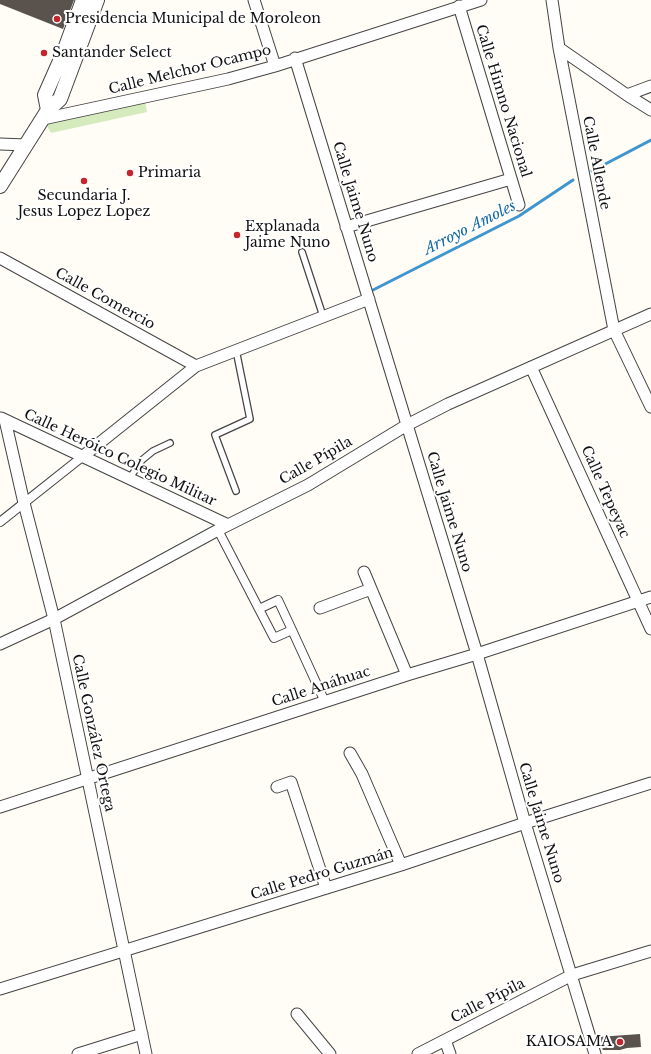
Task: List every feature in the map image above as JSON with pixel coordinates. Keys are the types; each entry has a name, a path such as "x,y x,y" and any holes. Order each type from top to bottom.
{"street":[{"path":"45,114 45,95 64,52 83,0"},
{"path":"0,186 45,114 60,99 97,0"},
{"path":"254,0 275,66"},
{"name":"Calle Melchor Ocampo","path":"45,114 228,79 275,66 295,58 481,0"},
{"name":"Calle Allende","path":"552,0 614,330 651,407"},
{"name":"Calle Himno Nacional","path":"459,6 518,205"},
{"path":"560,48 651,110"},
{"name":"Calle Jaime Nuno","path":"295,58 477,654 525,823 595,1054"},
{"path":"627,95 651,86"},
{"path":"0,144 26,145"},
{"path":"346,226 511,179"},
{"name":"Calle Comercio","path":"0,258 196,366"},
{"path":"0,522 196,366 369,299"},
{"name":"Calle Pípila","path":"0,644 54,619 223,528 308,485 407,426 448,404 651,314"},
{"name":"Calle Tepeyac","path":"531,367 651,629"},
{"name":"Calle Heróico Colegio Militar","path":"2,419 129,479 223,528"},
{"name":"Calle González Ortega","path":"2,419 54,619 146,1054"},
{"path":"223,528 259,609 274,638 292,630"},
{"path":"364,572 407,675"},
{"path":"320,608 371,589"},
{"name":"Calle Anáhuac","path":"0,807 407,675 477,654 651,596"},
{"path":"259,609 278,600 325,702"},
{"path":"350,753 362,774 401,865"},
{"path":"277,787 291,782 326,888"},
{"name":"Calle Pedro Guzmán","path":"0,989 124,952 401,865 525,823 651,783"},
{"name":"Calle Pípila","path":"418,1054 572,976 651,951"},
{"path":"297,1014 330,1054"},
{"path":"78,1054 142,1034"},
{"path":"445,1040 450,1054"}],"lane":[{"path":"302,252 323,316"},
{"path":"236,350 250,419 215,435 236,491"},
{"path":"129,479 142,460 153,451 170,443"}],"green space":[{"path":"144,97 147,112 51,133 43,119"}],"building":[{"name":"Presidencia Municipal de Moroleon","path":"0,0 74,0 63,29 0,4"},
{"name":"KAIOSAMA","path":"640,1034 641,1047 620,1050 603,1050 598,1037"}],"waterway":[{"name":"Arroyo Amoles","path":"592,171 651,140"},
{"name":"Arroyo Amoles","path":"373,290 519,216 573,180"}],"place":[{"name":"Presidencia Municipal de Moroleon","path":"57,19"},
{"name":"Santander Select","path":"44,53"},
{"name":"Primaria","path":"130,173"},
{"name":"Secundaria J. Jesus Lopez Lopez","path":"84,181"},
{"name":"Explanada Jaime Nuno","path":"237,235"},
{"name":"KAIOSAMA","path":"620,1042"}]}
